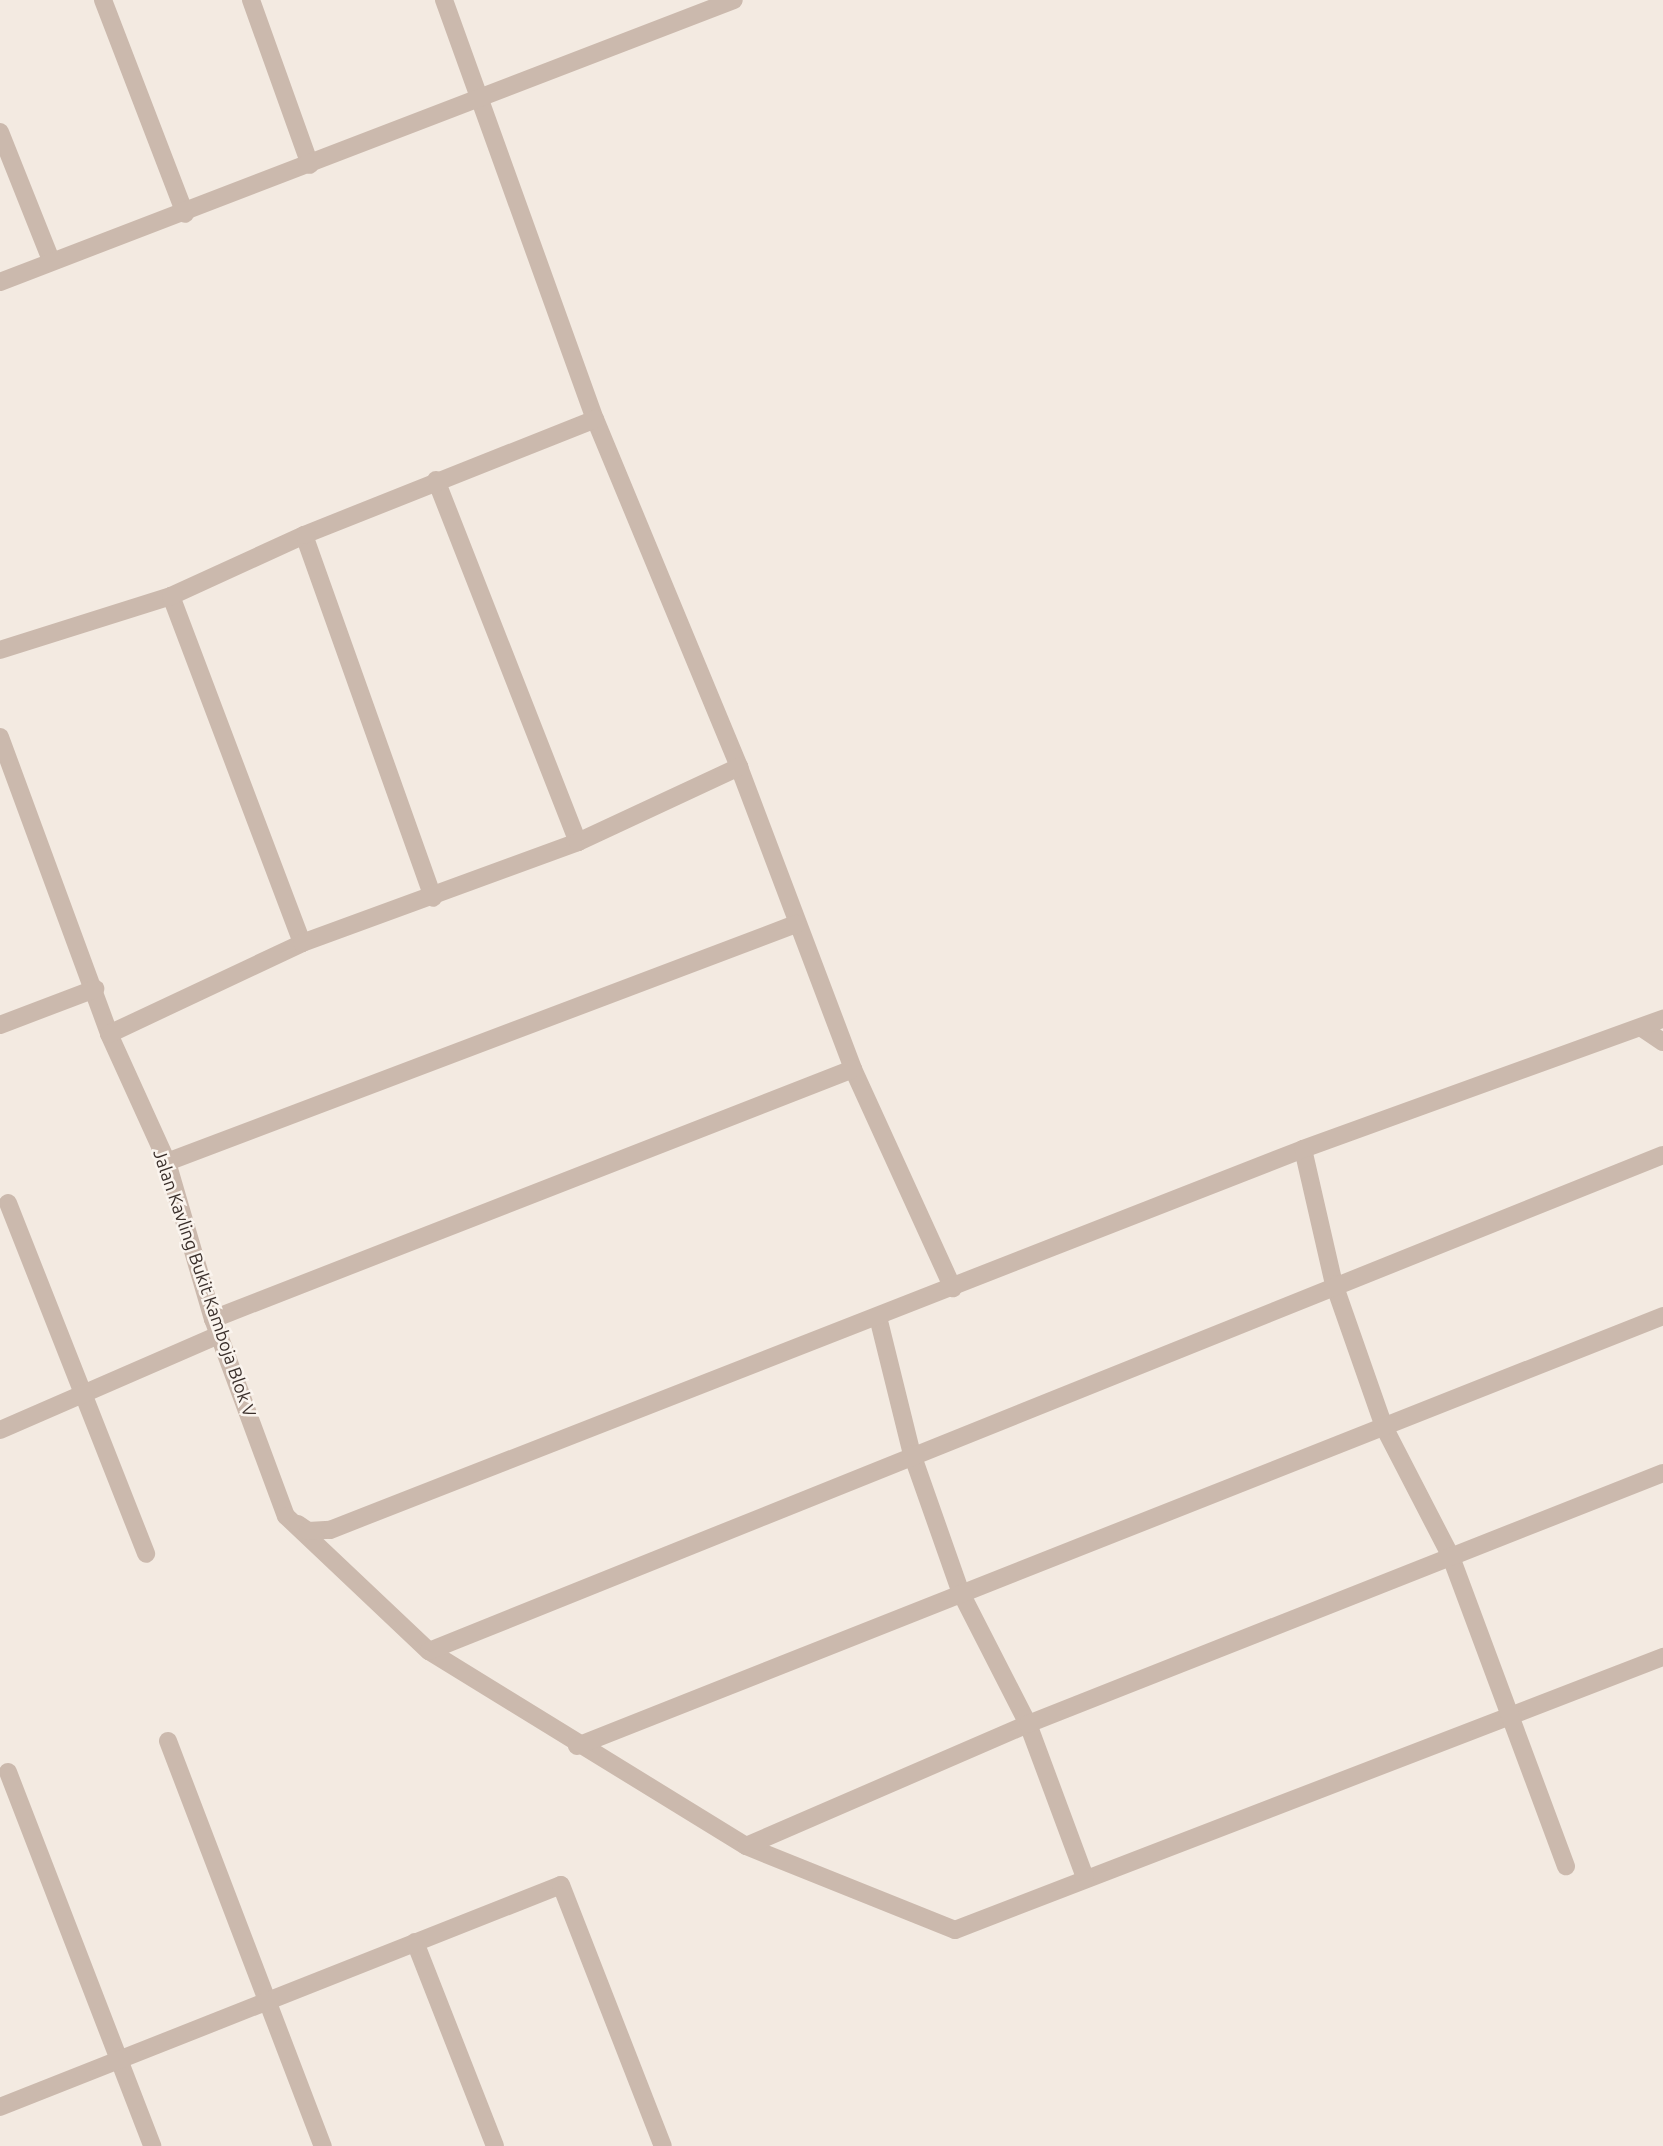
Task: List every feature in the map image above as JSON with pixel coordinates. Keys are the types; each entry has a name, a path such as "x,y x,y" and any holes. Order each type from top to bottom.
{"street":[{"path":"103,0 185,214"},
{"path":"251,0 310,166"},
{"path":"444,0 477,98 595,419 739,768 853,1069 953,1287"},
{"path":"0,282 51,260 185,214 310,166 712,4 734,0"},
{"path":"0,132 51,260"},
{"path":"0,650 171,596 304,535 436,480 595,419"},
{"path":"436,480 578,842"},
{"path":"304,535 433,898"},
{"path":"171,596 302,943"},
{"name":"Jalan Kavling Bukit Kamboja Blok V","path":"0,737 95,989 109,1034 167,1162 216,1327 286,1516"},
{"path":"109,1034 302,943 433,898 578,842 739,768"},
{"path":"167,1162 796,924"},
{"path":"0,1026 95,989"},
{"path":"286,1516 308,1531 330,1530 1303,1149 1663,1019"},
{"path":"1642,1028 1663,1042"},
{"path":"0,1430 84,1394 216,1327 853,1069"},
{"path":"1303,1149 1334,1284 1384,1427 1451,1557 1566,1866"},
{"path":"429,1651 1334,1284 1663,1155"},
{"path":"8,1203 146,1553"},
{"path":"577,1746 1663,1316"},
{"path":"878,1317 912,1454 961,1593 1028,1724 1085,1877"},
{"path":"746,1846 1028,1724 1663,1473"},
{"path":"286,1516 429,1651 577,1746 746,1846 955,1930 1085,1877 1511,1718 1663,1657"},
{"path":"168,1741 323,2146"},
{"path":"8,1772 152,2146"},
{"path":"0,2107 561,1885 663,2146"},
{"path":"415,1942 495,2146"}]}
